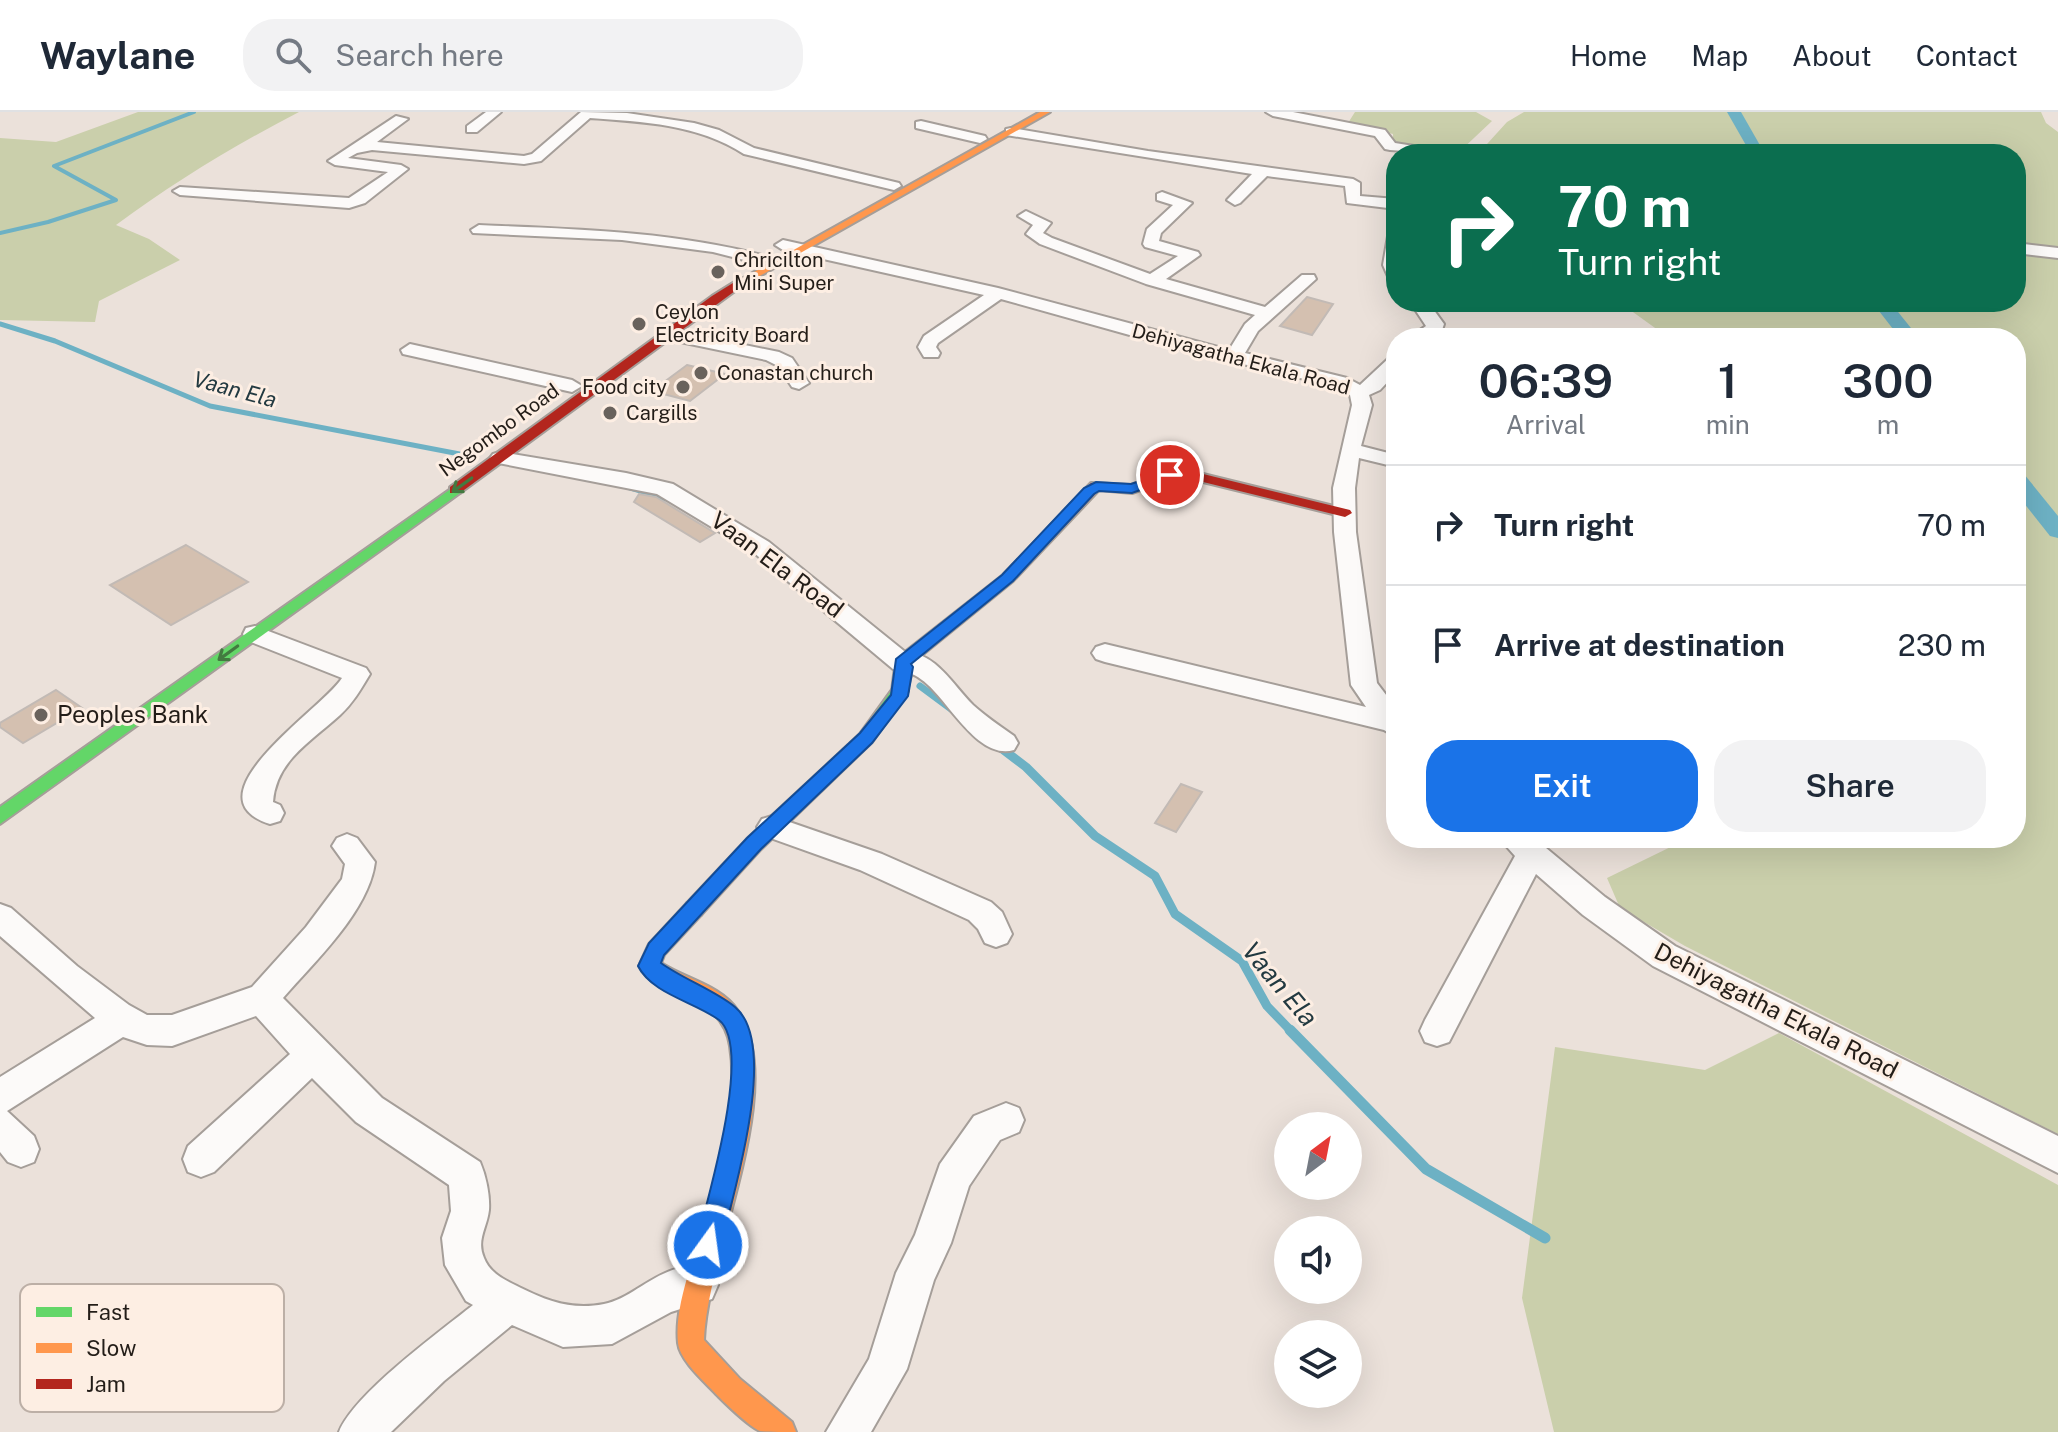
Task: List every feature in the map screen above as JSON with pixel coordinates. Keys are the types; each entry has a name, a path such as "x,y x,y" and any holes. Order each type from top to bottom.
{"main road":[{"name":"Negombo Road","path":"0,817 790,247 1030,112"},
{"name":"Negombo Road","path":"39,766 702,294 760,259 790,247 1046,112"},
{"path":"782,1432 730,1389 691,1345 693,1305 734,1139 745,1061 739,1031 728,1014 673,984 649,966 656,950 772,827 866,738 899,696 904,661 1008,578 1096,486 1132,489 1170,475 1195,476 1345,513"}],"street":[{"path":"472,129 494,112"},
{"path":"569,112 643,115 722,135 738,141 749,151 894,186"},
{"path":"1273,112 1380,133 1387,144"},
{"path":"1337,126 1350,112"},
{"path":"361,147 524,160 536,158 587,114"},
{"path":"180,191 356,202 401,169 335,161 401,119"},
{"path":"921,125 980,139"},
{"path":"1011,132 1148,155 1353,183 1352,200 1386,203"},
{"path":"1235,200 1265,169"},
{"path":"1152,280 1192,255 1151,244 1153,232 1184,203 1162,197"},
{"path":"1026,216 1043,223 1034,234 1046,241 1152,280 1267,313"},
{"path":"479,230 622,235 713,247 760,259"},
{"name":"Dehiyagatha Ekala Road","path":"790,247 998,293 1234,357 1340,382 1359,392 1362,405 1350,449 1345,513 1364,685 1386,714"},
{"path":"2026,249 2058,253"},
{"path":"1234,357 1251,328 1308,279"},
{"path":"931,353 927,347 930,340 998,293"},
{"path":"667,334 772,356 785,362 799,383"},
{"path":"410,350 572,386"},
{"path":"1359,392 1373,386 1386,372"},
{"path":"1350,449 1386,458"},
{"name":"Vaan Ela Road","path":"500,458 626,479 665,489 761,547 904,661 934,675 964,712 1004,743"},
{"path":"255,634 357,674 350,690 290,743 260,781 258,807 270,813"},
{"path":"1105,653 1386,723"},
{"path":"772,827 871,862 980,911 991,921 996,934"},
{"path":"261,1000 317,936 357,883 360,862 347,846"},
{"path":"1437,1031 1522,848"},
{"name":"Dehiyagatha Ekala Road","path":"1525,848 1628,933 1664,956 2058,1155"},
{"path":"0,917 137,1027 162,1032 189,1027 246,1000 261,1000 369,1110 467,1175 470,1211 461,1238 465,1265 480,1287 508,1303 563,1327 612,1324 663,1294 698,1285"},
{"path":"0,1097 124,1018"},
{"path":"201,1159 313,1055"},
{"path":"847,1432 886,1369 916,1273 932,1243 953,1177 987,1128 1006,1120"},
{"path":"360,1432 429,1366 508,1303"}],"green space":[{"path":"138,112 299,112 205,165 116,225 149,239 180,260 99,301 95,322 0,320 0,138 56,142"},
{"path":"1355,112 1476,112 1492,121 1468,144 1396,144 1393,142 1393,134 1348,123"},
{"path":"1524,112 2041,112 2046,123 2058,132 2058,1134 1685,946 1620,908 1607,878 1668,848 2026,848 2026,328 1655,328 1633,312 2026,312 2026,144 1487,144 1507,122"},
{"path":"1779,1033 2058,1185 2058,1432 1554,1432 1522,1298 1555,1047 1705,1070"}],"building":[{"path":"1307,297 1333,304 1312,335 1280,326"},
{"name":"Food city","path":"687,365 725,374 690,401 652,391"},
{"path":"639,494 656,497 715,533 700,542 634,502"},
{"path":"186,545 248,582 171,625 110,585"},
{"name":"Peoples Bank","path":"56,690 82,708 23,743 0,727 0,723"},
{"path":"1181,784 1202,792 1176,832 1155,823"}],"waterway":[{"name":"Vaan Ela","path":"0,233 48,222 116,200 54,166 194,112"},
{"path":"1734,112 1752,144"},
{"path":"1889,312 1902,328"},
{"name":"Vaan Ela","path":"0,324 55,341 210,406 470,456"},
{"name":"Vaan Ela","path":"630,487 670,499"},
{"path":"2026,491 2058,531"},
{"name":"Vaan Ela","path":"920,686 955,712"},
{"name":"Vaan Ela","path":"997,745 1026,767 1095,836 1155,876 1175,914 1242,961 1267,1006 1292,1032"},
{"name":"Vaan Ela","path":"1290,1030 1426,1169 1545,1238"}],"traffic: fast":[{"path":"0,817 455,490"},
{"path":"694,909 754,844 866,738 900,691"}],"traffic: slow":[{"path":"745,280 1046,112"},
{"path":"694,909 656,950 649,966 724,1009 741,1044 743,1078 732,1158 694,1303 691,1345 730,1389 782,1432"}],"traffic: jam":[{"path":"455,490 716,298 745,280"},
{"path":"900,691 905,667 902,663 1008,578 1096,486 1132,489 1170,475 1195,476 1345,513"}],"place":[{"name":"Chricilton Mini Super","path":"718,272"},
{"name":"Ceylon Electricity Board","path":"639,324"},
{"name":"Conastan church","path":"701,373"},
{"name":"Food city","path":"683,387"},
{"name":"Cargills","path":"610,413"},
{"name":"Peoples Bank","path":"41,715"}],"route":[{"path":"708,1245 734,1139 745,1061 739,1031 728,1014 655,973 649,966 656,950 754,844 866,738 899,696 905,667 902,663 1008,578 1096,486 1132,489 1170,475"}]}
